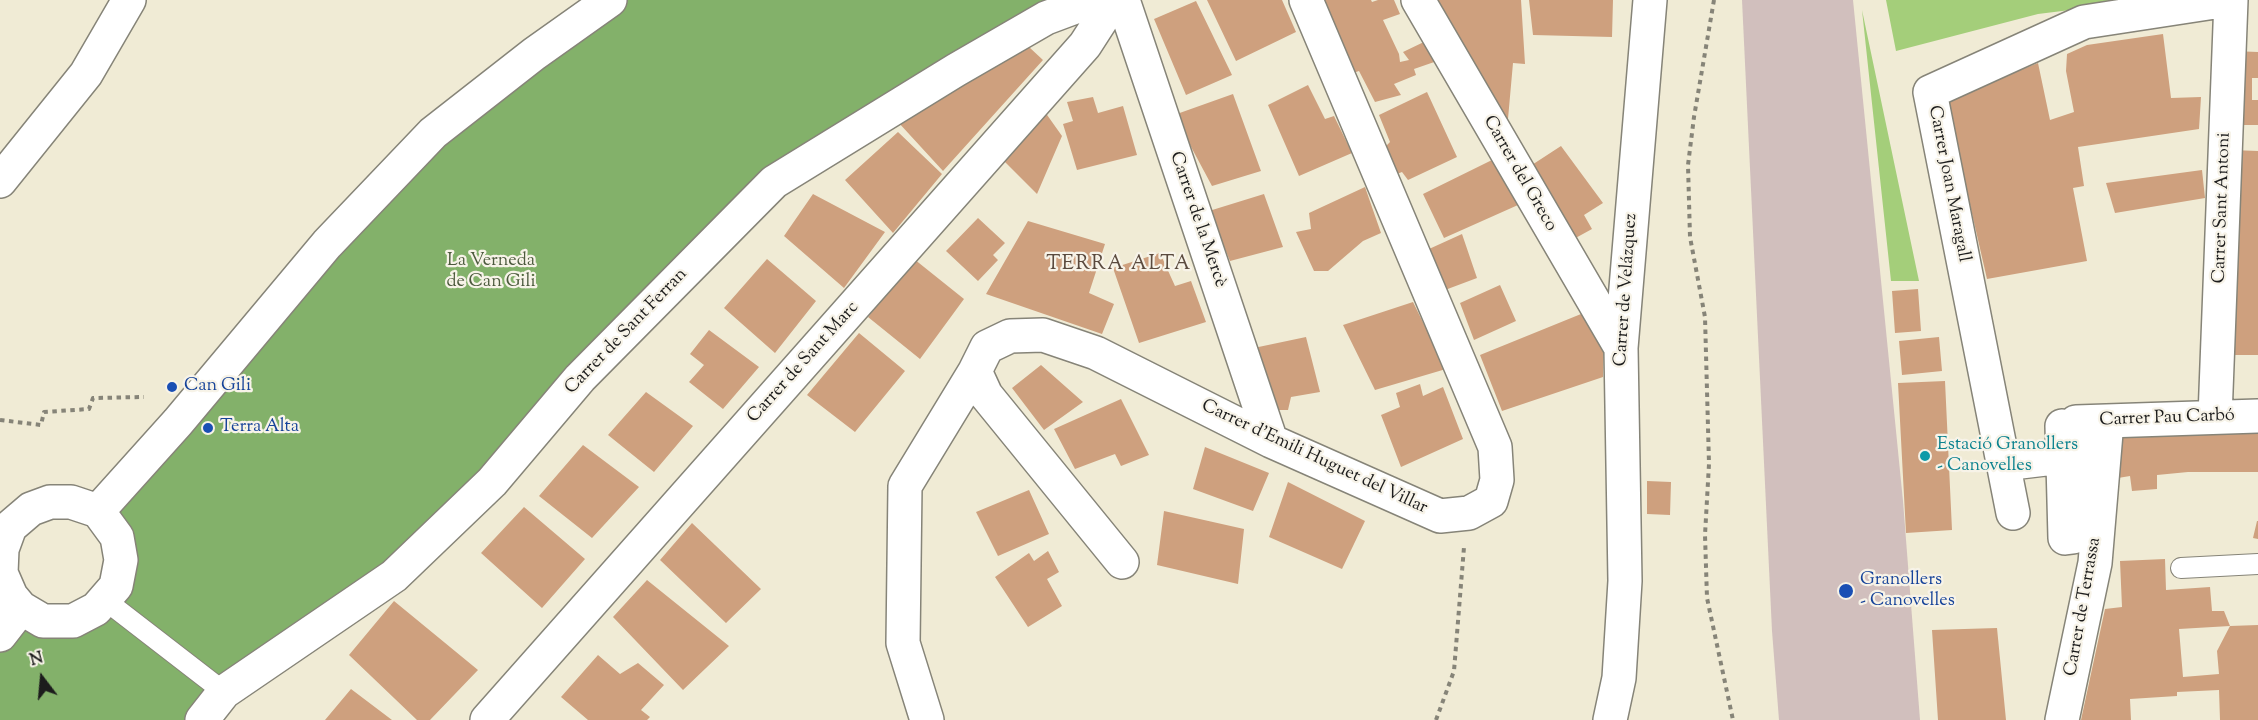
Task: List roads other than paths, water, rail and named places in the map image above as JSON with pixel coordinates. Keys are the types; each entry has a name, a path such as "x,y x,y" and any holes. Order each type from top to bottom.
{"street":[{"path":"0,181 86,74 129,0"},
{"path":"98,511 178,422 327,244 433,133 534,54 610,0"},
{"name":"Carrer de Sant Ferran","path":"202,720 224,692 394,576 492,482 580,378 774,182 956,70 1046,18 1094,0"},
{"name":"Carrer de Sant Marc","path":"487,720 1085,45 1114,0"},
{"name":"Carrer de la Mercè","path":"1123,0 1271,441"},
{"name":"Carrer d'Emili Huguet del Villar","path":"927,720 903,643 905,486 975,371 987,347 1010,336 1043,335 1096,353 1271,441 1440,516 1469,513 1491,501 1497,480 1495,447 1306,0"},
{"name":"Carrer del Greco","path":"1418,0 1621,348"},
{"name":"Carrer de Velázquez","path":"1610,720 1619,678 1625,581 1621,348 1650,0"},
{"name":"Carrer Sant Antoni","path":"2215,417 2230,0"},
{"name":"Carrer Joan Maragall","path":"2013,513 1930,92 2084,22 2230,0"},
{"path":"975,371 986,395 1122,562"},
{"name":"Carrer Pau Carbó","path":"2004,464 2077,431 2215,417 2258,416"},
{"name":"Carrer de Terrassa","path":"2062,720 2095,563 2077,431"},
{"path":"50,502 71,502 98,511 117,537 121,560 116,586 105,600 96,609 73,621 43,621 21,608 11,597 1,573 2,549 10,527 31,509 50,502"},
{"path":"0,635 21,608"}],"lane":[{"path":"2181,568 2258,564"},
{"path":"105,600 224,692"}],"place":[{"name":"Can Gili","path":"172,387"},
{"name":"Terra Alta","path":"208,428"},
{"name":"Estació Granollers - Canovelles","path":"1925,456"},
{"name":"Granollers - Canovelles","path":"1846,591"}],"district":[{"name":"TERRA ALTA","path":"1119,266"}],"park label":[{"name":"La Verneda de Can Gili","path":"491,272"}]}
